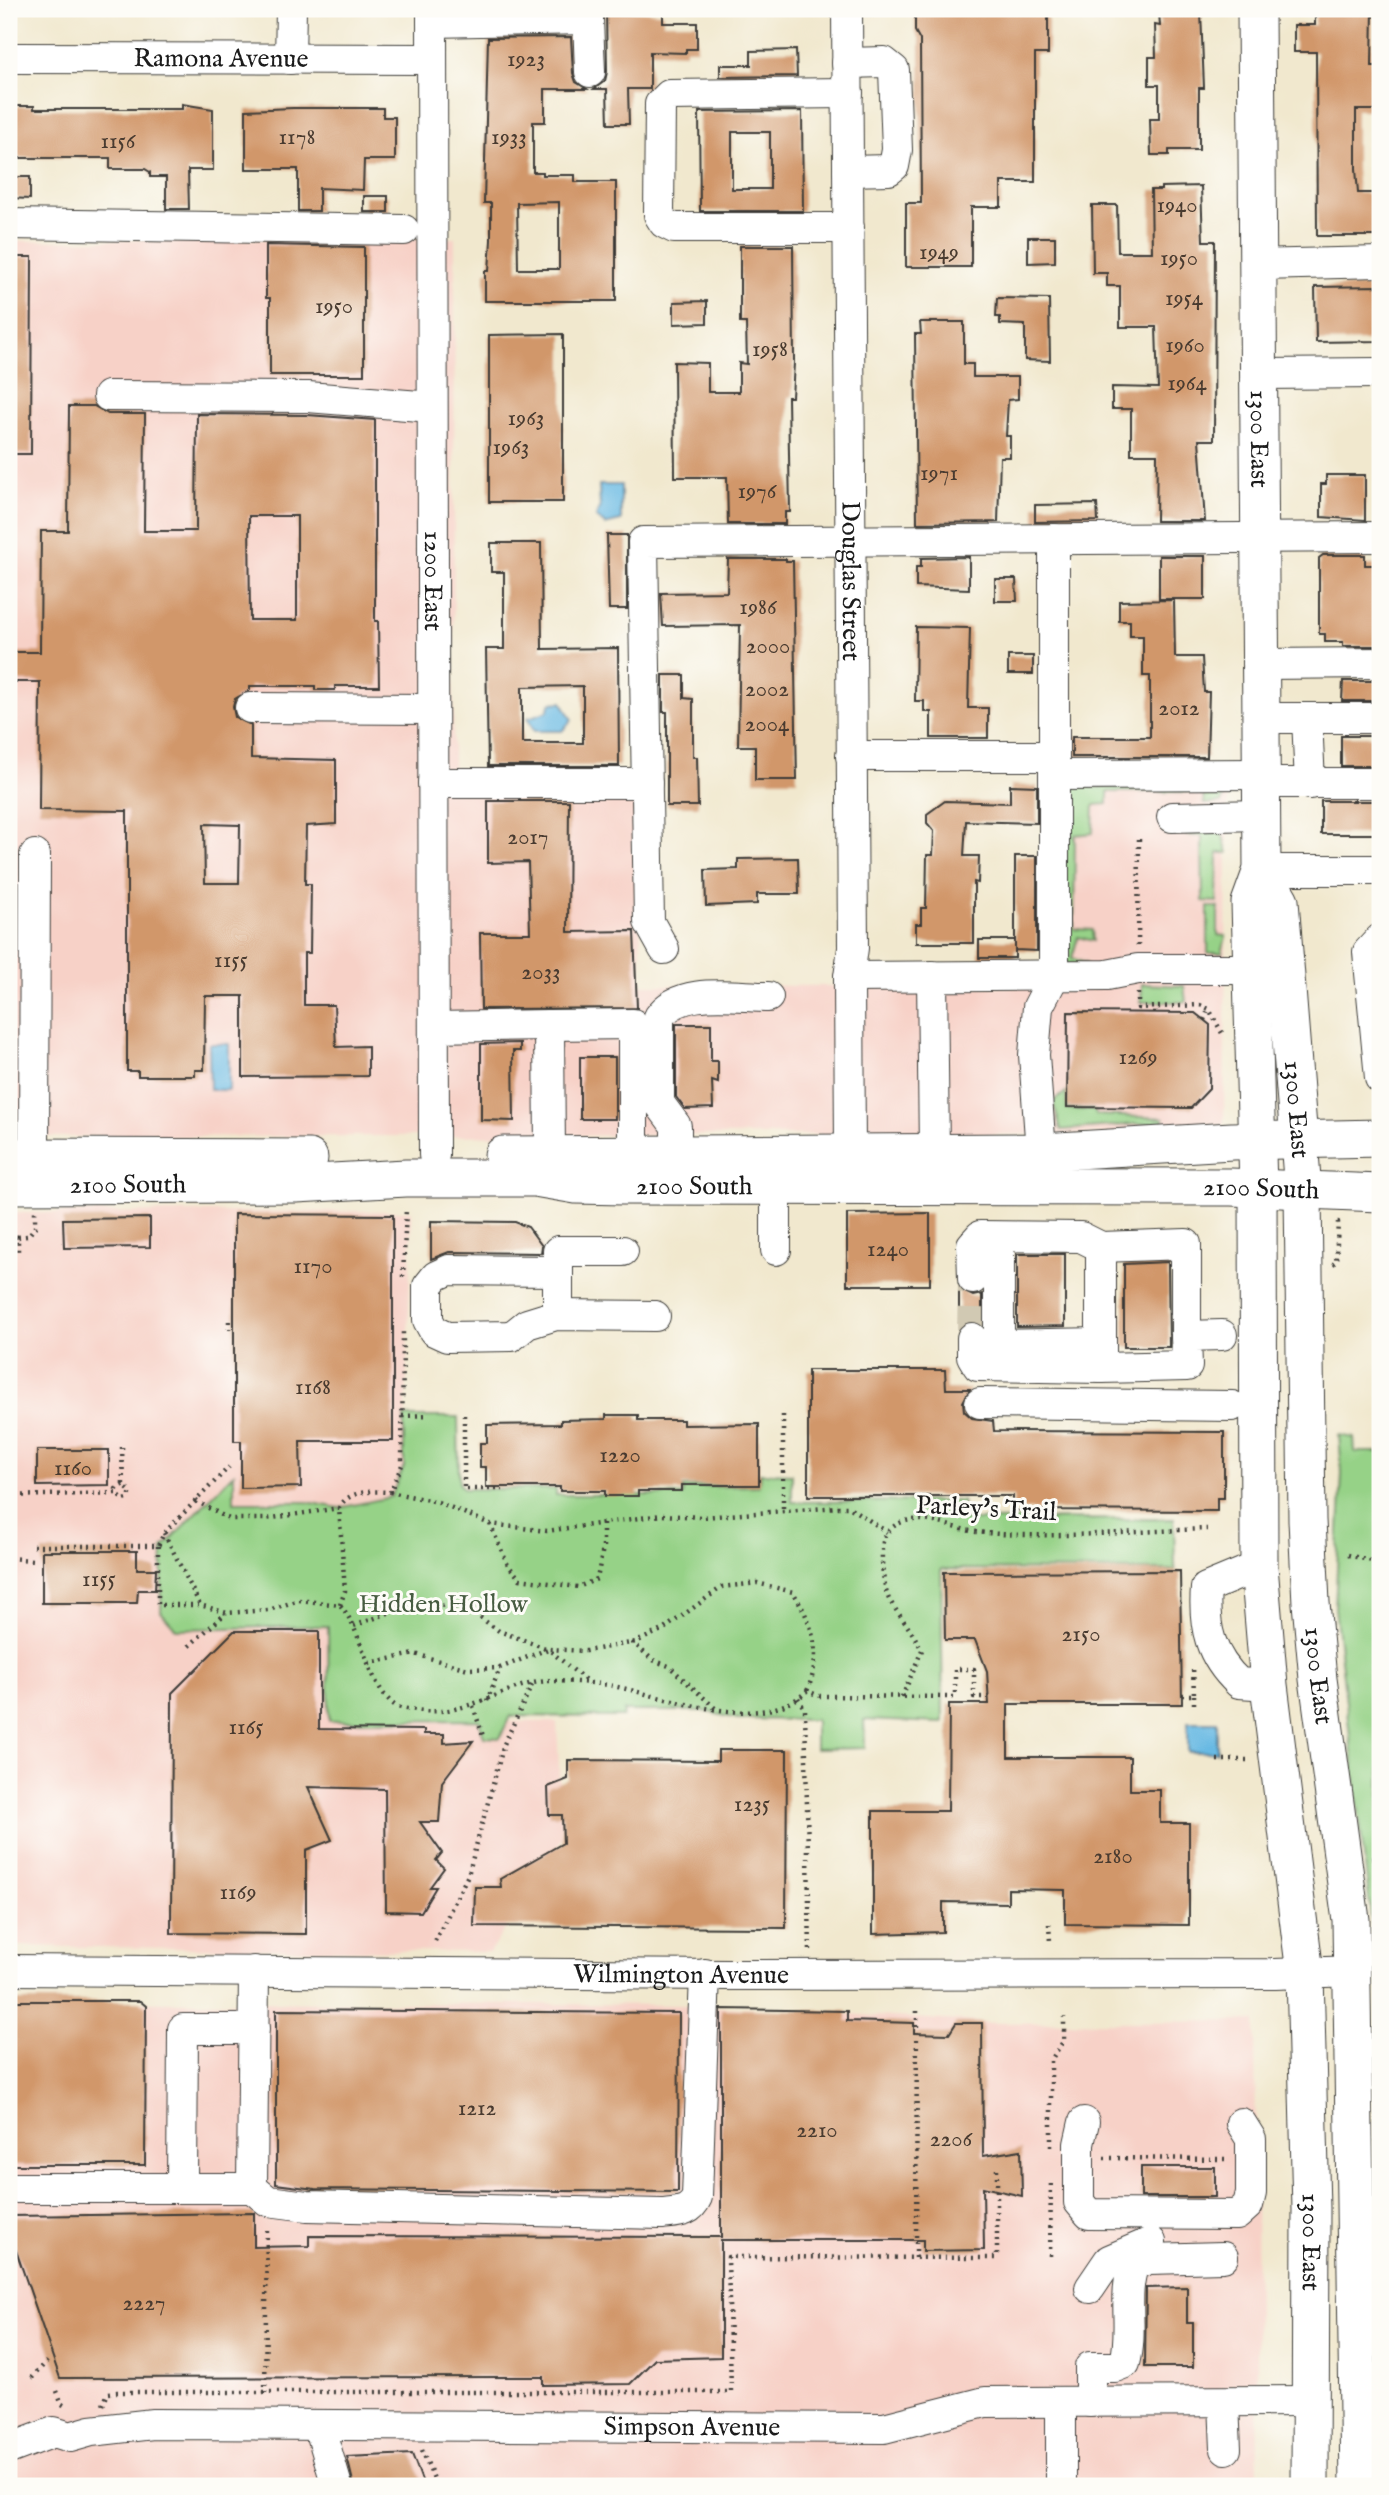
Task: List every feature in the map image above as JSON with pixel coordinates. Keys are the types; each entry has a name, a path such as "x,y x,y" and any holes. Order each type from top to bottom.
{"main road":[{"name":"1300 East","path":"1256,9 1262,870 1250,903 1258,1188 1259,1566 1269,1685 1305,1973 1311,2209 1310,2486"},
{"name":"1300 East","path":"1262,870 1280,901 1303,1191 1307,1520 1311,1603 1318,1679 1351,1920 1359,2486"},
{"name":"2100 South","path":"22,1196 190,1184 535,1178 576,1185 677,1155 1041,1152 1300,1139 1380,1138"},
{"path":"628,1170 639,1176 662,1171 831,1169 842,1165 850,1153"},
{"name":"2100 South","path":"21,1157 296,1159 434,1154 550,1155 628,1170 776,1186 1258,1188 1380,1193"},
{"path":"190,1184 191,1176 200,1171 277,1170 296,1159"}],"street":[{"path":"290,59 291,9"},
{"name":"Douglas Street","path":"847,9 853,948 849,977 850,1153"},
{"path":"432,15 588,14 590,72"},
{"name":"1200 East","path":"432,15 434,1154"},
{"name":"Ramona Avenue","path":"9,58 432,59"},
{"path":"847,63 884,62 894,70 897,150 894,166 889,170 848,171"},
{"path":"848,93 669,95 663,98 660,104 659,215 664,223 674,229 849,229"},
{"path":"9,224 404,230"},
{"path":"1257,265 1380,262"},
{"path":"1258,374 1380,373"},
{"path":"108,396 308,397 432,407"},
{"path":"664,949 649,922 643,542 1380,537"},
{"path":"1041,1152 1034,1055 1038,1007 1054,975 1054,540"},
{"path":"1260,664 1380,663"},
{"path":"250,708 433,709"},
{"path":"1261,718 1380,718"},
{"path":"1307,718 1310,784"},
{"path":"851,756 1054,765 1261,791"},
{"path":"433,783 647,783"},
{"path":"1172,817 1261,791 1310,784 1380,783"},
{"path":"21,1157 35,855"},
{"path":"1262,870 1380,870"},
{"path":"1380,939 1368,952 1380,1078"},
{"path":"849,977 1107,975 1138,969 1253,969"},
{"path":"932,976 934,1153"},
{"path":"677,1155 676,1126 659,1103 659,1017 667,1005 682,998 768,997"},
{"path":"434,1027 633,1024 628,1170"},
{"path":"549,1025 550,1155"},
{"path":"776,1186 776,1250"},
{"path":"973,1279 972,1245 981,1236 1186,1244 1187,1366 999,1345 999,1237"},
{"path":"1088,1242 1101,1355"},
{"path":"551,1317 558,1271 558,1251 623,1251"},
{"path":"558,1271 449,1269 436,1276 428,1286 428,1320 434,1331 447,1337 512,1336 527,1324 551,1317 655,1315"},
{"path":"1186,1336 1222,1335"},
{"path":"972,1339 972,1356 978,1366 1101,1355"},
{"path":"980,1403 1232,1406"},
{"path":"1259,1566 1206,1588 1203,1620 1221,1667 1239,1683 1269,1685"},
{"name":"Wilmington Avenue","path":"9,1970 705,1974 1352,1971"},
{"path":"254,1971 259,2200"},
{"path":"9,2188 181,2188 307,2206 662,2214 684,2212 693,2207 697,2197 705,1974"},
{"path":"181,2188 183,2029 254,2029"},
{"path":"1084,2122 1079,2144 1079,2202 1088,2214 1129,2215 1237,2215 1248,2205 1251,2193 1251,2139 1241,2123"},
{"path":"1061,2486 1062,2448 1090,2367 1115,2367 1125,2362 1130,2345 1129,2276 1134,2264 1149,2259 1223,2257 1202,2242 1146,2242 1109,2260 1090,2288"},
{"name":"Simpson Avenue","path":"9,2449 71,2423 91,2431 153,2424 884,2428 985,2402 1309,2401"},
{"path":"1224,2403 1226,2449"},
{"name":"Simpson Avenue","path":"9,2469 60,2451 71,2423"},
{"path":"319,2425 337,2486"}],"path":[{"path":"1203,1020 1209,1009"},
{"path":"9,1235 28,1236 35,1227 22,1196"},
{"path":"403,1282 406,1209"},
{"path":"1336,1222 1336,1262"},
{"path":"18,1237 18,1252"},
{"path":"229,1321 229,1329"},
{"path":"390,1492 402,1465 403,1322"},
{"path":"402,1416 430,1415"},
{"path":"464,1415 464,1489 503,1489"},
{"path":"783,1415 783,1509"},
{"path":"122,1447 123,1485 131,1492 128,1499 118,1499 116,1489 123,1485"},
{"path":"229,1467 164,1533 158,1546 158,1605 200,1605 227,1612 269,1610 299,1600 340,1605 354,1626 383,1692 397,1707 432,1713 473,1706 551,1681 590,1684 732,1712 772,1710 798,1698 807,1690 813,1677 816,1653 808,1615 793,1592 757,1583 722,1587 664,1629 632,1642 586,1651 548,1649 499,1631 467,1608 426,1604 396,1610 354,1626"},
{"path":"340,1605 345,1591 339,1508 342,1501 352,1496 390,1492 438,1502 490,1524 547,1531 661,1515 702,1517 783,1509 849,1507 887,1532"},
{"path":"9,1496 116,1493"},
{"path":"196,1501 229,1519 265,1519 339,1508"},
{"name":"Parley's Trail","path":"902,1697 922,1650 911,1629 888,1598 881,1546 887,1532 908,1520 929,1520 958,1530 995,1534 1207,1529"},
{"path":"490,1524 508,1565 520,1579 578,1587 597,1579 603,1548 603,1524"},
{"path":"164,1533 200,1605"},
{"path":"33,1546 158,1546"},
{"path":"1348,1555 1380,1563"},
{"path":"9,1558 32,1560"},
{"path":"189,1646 227,1612"},
{"path":"632,1642 653,1660 669,1666 716,1708"},
{"path":"369,1663 415,1654 468,1670 500,1668 548,1649"},
{"path":"548,1649 590,1684"},
{"path":"487,1701 500,1668"},
{"path":"807,1690 820,1696 955,1697 956,1669 974,1670 974,1697 988,1697"},
{"path":"435,1941 468,1875 505,1744 532,1685"},
{"path":"1194,1695 1194,1704"},
{"path":"798,1698 805,1710 810,1950"},
{"path":"473,1706 484,1739"},
{"path":"1217,1759 1247,1759"},
{"path":"1375,1859 1380,1896"},
{"path":"1049,1924 1049,1942"},
{"path":"916,2258 917,2008"},
{"path":"1098,2158 1240,2160"},
{"path":"94,2410 104,2404 108,2393 117,2392 731,2392 728,2257 997,2258 997,2167"},
{"path":"259,2200 265,2393"},
{"path":"32,2378 47,2361"},
{"path":"57,2391 71,2423"},
{"path":"418,2450 424,2450 437,2486"}],"shaded area":[{"path":"455,238 453,789 639,790 641,985 1055,987 1058,774 1228,773 1224,1124 1112,1134 9,1137 9,241"},
{"path":"412,1211 404,1466 391,1497 339,1508 307,1502 234,1502 234,1474 163,1548 161,1612 176,1629 328,1626 329,1721 557,1722 562,1838 490,1952 9,1946 9,1213"},
{"path":"9,2001 689,2005 994,2023 1255,2021 1258,2486 9,2486"}],"green space":[{"path":"1065,787 1227,788 1221,803 1204,804 1203,792 1108,792 1108,804 1094,805 1093,833 1075,835 1074,929 1092,930 1093,941 1078,937 1072,958 1087,964 1063,964"},
{"path":"1187,829 1221,830 1228,853 1218,853 1217,902 1203,901 1202,836 1186,835"},
{"path":"1208,907 1218,907 1218,935 1226,936 1222,953 1208,953"},
{"path":"1142,984 1184,986 1186,1002 1141,1002"},
{"path":"1066,1092 1067,1109 1093,1110 1097,1115 1164,1118 1164,1122 1061,1130 1053,1102"},
{"name":"Hidden Hollow","path":"404,1417 458,1417 459,1483 464,1489 556,1489 556,1495 683,1495 683,1487 759,1486 760,1473 792,1474 792,1502 963,1501 963,1520 1174,1519 1175,1570 941,1569 943,1723 864,1720 865,1748 815,1749 815,1720 738,1719 703,1711 624,1711 623,1717 510,1716 500,1738 484,1737 479,1720 329,1721 328,1626 176,1629 161,1612 163,1548 234,1473 234,1502 307,1502 339,1508 391,1497 404,1466"},
{"path":"1339,1435 1354,1438 1355,1452 1380,1452 1380,1994 1335,1608 1342,1473"}],"water":[{"path":"599,485 621,485 621,521 605,525 596,517 600,507"},
{"path":"562,702 572,720 562,731 534,731 528,718 548,711 551,703"},
{"path":"209,1044 229,1044 229,1090 210,1090"},
{"path":"1188,1722 1217,1722 1217,1752 1188,1752"}],"building":[{"path":"606,9 663,13 663,23 697,23 697,49 686,49 686,53 650,52 650,89 628,89 629,124 608,124 607,89 594,89 605,81 607,72"},
{"path":"915,9 1048,9 1048,54 1035,54 1035,182 1001,182 1001,207 971,207 971,267 906,267 906,203 921,203 920,40 915,31"},
{"path":"1315,9 1373,9 1372,66 1380,66 1380,110 1356,110 1356,169 1358,193 1380,193 1380,236 1317,236 1316,52 1294,52 1294,25 1315,25"},
{"path":"1159,12 1201,12 1204,88 1199,88 1199,150 1169,150 1169,155 1151,155 1150,119 1159,119 1159,85 1149,85 1149,57 1156,57 1155,25 1160,26"},
{"path":"571,37 573,73 576,82 587,89 545,89 545,122 533,122 533,172 543,172 543,175 575,175 575,182 616,182 616,301 485,301 485,271 489,271 491,240 491,203 484,203 488,38","holes":["559,202 559,269 518,269 517,203"]},
{"path":"796,50 797,76 720,77 720,65 751,65 751,51"},
{"path":"182,104 213,109 213,170 188,170 189,209 166,209 166,177 150,177 150,172 145,169 110,169 110,158 15,158 14,106 34,106 34,109 182,109"},
{"path":"383,108 383,117 395,117 395,160 364,160 363,190 319,188 319,211 298,211 298,169 246,169 246,110"},
{"path":"802,111 803,211 700,211 699,112","holes":["732,132 770,132 770,189 732,189"]},
{"path":"9,177 30,177 30,199 9,198"},
{"path":"1201,186 1203,241 1215,241 1214,440 1199,440 1205,521 1156,521 1157,454 1131,454 1131,409 1112,409 1112,387 1158,388 1156,327 1120,327 1120,286 1107,286 1107,273 1093,273 1092,205 1117,205 1118,252 1152,252 1151,190 1161,190 1161,187"},
{"path":"364,196 388,196 388,212 364,212"},
{"path":"1028,237 1055,237 1055,262 1028,263"},
{"path":"266,245 364,247 364,375 270,375 270,298 266,298"},
{"path":"740,246 793,246 794,363 792,397 788,397 790,512 785,512 785,524 728,524 727,477 675,477 674,362 708,363 708,392 739,392 739,363 747,364 746,323 740,323"},
{"path":"9,257 32,257 31,454 9,454"},
{"path":"1380,286 1380,341 1316,342 1315,287"},
{"path":"997,298 1049,299 1050,361 1025,360 1025,325 1000,324 1000,317 996,317"},
{"path":"707,301 707,323 674,324 674,302"},
{"path":"920,322 964,322 964,364 973,364 973,377 1018,377 1018,399 1008,400 1006,436 1010,436 1010,457 1000,457 998,522 917,523 915,334 921,334"},
{"path":"563,334 563,502 489,502 489,335"},
{"path":"69,406 94,406 108,414 145,414 144,531 196,531 197,414 307,415 375,420 375,621 378,621 379,686 335,686 335,690 315,690 315,686 250,686 250,690 235,699 233,707 235,717 251,725 251,758 336,760 336,824 306,826 305,884 311,884 310,953 304,953 304,1005 334,1005 336,1047 368,1046 368,1076 243,1077 243,996 205,996 204,1070 195,1070 195,1076 138,1076 138,1071 127,1071 127,811 39,810 40,682 9,682 9,652 40,652 41,531 68,531","holes":["249,516 297,516 297,620 250,620","204,824 240,825 239,883 205,883"]},
{"path":"1326,475 1365,475 1365,520 1321,517 1321,484 1326,484"},
{"path":"1097,504 1098,521 1035,522 1035,505"},
{"path":"607,535 627,535 627,609 609,609"},
{"path":"491,543 541,543 542,649 618,648 619,766 488,766 486,649 504,649 504,572 491,572","holes":["583,686 583,743 522,743 522,687"]},
{"path":"1323,555 1365,555 1365,565 1380,565 1380,646 1343,646 1343,642 1325,642 1325,634 1319,634 1319,558"},
{"path":"1159,556 1205,556 1205,599 1159,599"},
{"path":"969,557 969,589 916,587 916,567 921,567 921,558"},
{"path":"728,559 793,561 797,780 755,780 755,746 738,746 740,625 663,626 661,593 727,592"},
{"path":"995,579 1016,579 1017,601 995,601"},
{"path":"1174,600 1175,657 1202,657 1204,692 1209,692 1207,757 1072,757 1072,737 1150,737 1150,676 1143,676 1143,636 1130,636 1130,621 1119,621 1119,601"},
{"path":"916,627 970,628 968,708 988,708 988,738 931,738 931,712 924,712 924,701 915,701"},
{"path":"1008,656 1033,656 1033,674 1008,674"},
{"path":"663,675 684,675 684,698 693,699 693,757 697,757 698,806 667,806 667,712 663,712"},
{"path":"1343,681 1380,681 1380,701 1342,701"},
{"path":"1341,736 1380,736 1380,766 1341,766"},
{"path":"1010,785 1037,786 1037,823 966,821 964,856 979,856 978,883 974,882 974,943 916,943 916,924 921,924 921,908 926,908 927,855 933,855 934,831 927,823 927,814 945,801 1010,803"},
{"path":"488,801 569,801 568,932 634,931 637,1008 481,1009 480,933 530,933 528,862 488,863"},
{"path":"1321,801 1380,801 1380,834 1321,834"},
{"path":"1015,856 1037,856 1037,951 1015,950"},
{"path":"798,858 799,894 757,894 757,904 706,906 705,870 738,869 738,859"},
{"path":"979,940 1015,940 1015,958 979,958"},
{"path":"1068,1012 1195,1013 1210,1025 1209,1089 1191,1108 1067,1107"},
{"path":"676,1024 711,1024 711,1061 718,1061 718,1083 712,1081 713,1108 685,1109 676,1097"},
{"path":"520,1043 520,1051 513,1051 514,1121 481,1120 481,1044"},
{"path":"580,1057 615,1057 615,1119 580,1119"},
{"path":"930,1213 930,1285 847,1285 847,1214"},
{"path":"234,1214 393,1215 393,1441 300,1441 301,1487 241,1488 241,1441 234,1441"},
{"path":"150,1218 150,1247 64,1248 63,1219"},
{"path":"431,1221 515,1222 528,1227 542,1246 541,1253 449,1252 431,1259"},
{"path":"1017,1254 1065,1254 1065,1326 1017,1327"},
{"path":"1168,1262 1169,1347 1124,1347 1124,1264"},
{"path":"959,1289 973,1296 982,1294 982,1323 971,1321 959,1327"},
{"path":"808,1370 945,1370 946,1389 970,1389 963,1402 964,1411 972,1418 993,1421 994,1431 1224,1432 1224,1498 1217,1498 1217,1511 1013,1510 1013,1496 808,1496"},
{"path":"606,1415 638,1415 638,1420 683,1420 683,1425 759,1424 759,1485 682,1485 682,1491 638,1491 638,1496 605,1496 605,1491 560,1491 560,1487 486,1487 486,1467 480,1467 480,1443 487,1443 487,1425 561,1424 561,1420 606,1419"},
{"path":"37,1450 109,1450 109,1485 37,1486"},
{"path":"42,1551 137,1551 137,1569 156,1569 155,1590 138,1590 137,1603 42,1603"},
{"path":"1180,1571 1182,1704 1008,1704 1008,1757 1130,1757 1130,1790 1160,1790 1160,1823 1189,1823 1189,1925 1065,1924 1065,1890 1008,1889 1008,1903 943,1902 943,1932 873,1934 873,1811 948,1811 949,1704 989,1704 987,1671 975,1640 945,1640 944,1572"},
{"path":"234,1631 319,1631 319,1729 424,1730 424,1734 444,1734 444,1743 473,1741 442,1782 439,1822 420,1822 442,1853 436,1860 444,1868 430,1887 436,1887 421,1912 386,1911 385,1789 308,1787 332,1840 306,1850 306,1934 171,1933 172,1693"},
{"path":"718,1750 787,1750 786,1928 474,1926 475,1887 501,1887 500,1879 563,1843 562,1815 549,1815 548,1787 568,1779 568,1760 718,1761"},
{"path":"9,2001 140,2001 146,2006 145,2165 9,2165"},
{"path":"721,2009 847,2011 847,2021 914,2023 914,2033 949,2034 956,2023 982,2023 983,2156 1021,2150 1022,2196 983,2187 984,2250 923,2251 923,2240 721,2240 721,2357 655,2359 630,2384 543,2385 543,2377 60,2378 9,2230 9,2216 254,2213 254,2247 309,2246 309,2236 721,2237"},
{"path":"276,2010 679,2013 678,2192 315,2189 276,2184"},
{"path":"1141,2167 1215,2167 1215,2197 1141,2197"},
{"path":"1187,2287 1187,2323 1193,2323 1193,2367 1145,2367 1146,2288"},
{"path":"412,2454 424,2486 354,2486 347,2457"}],"tunnel":[{"path":"972,1338 973,1279"}]}
